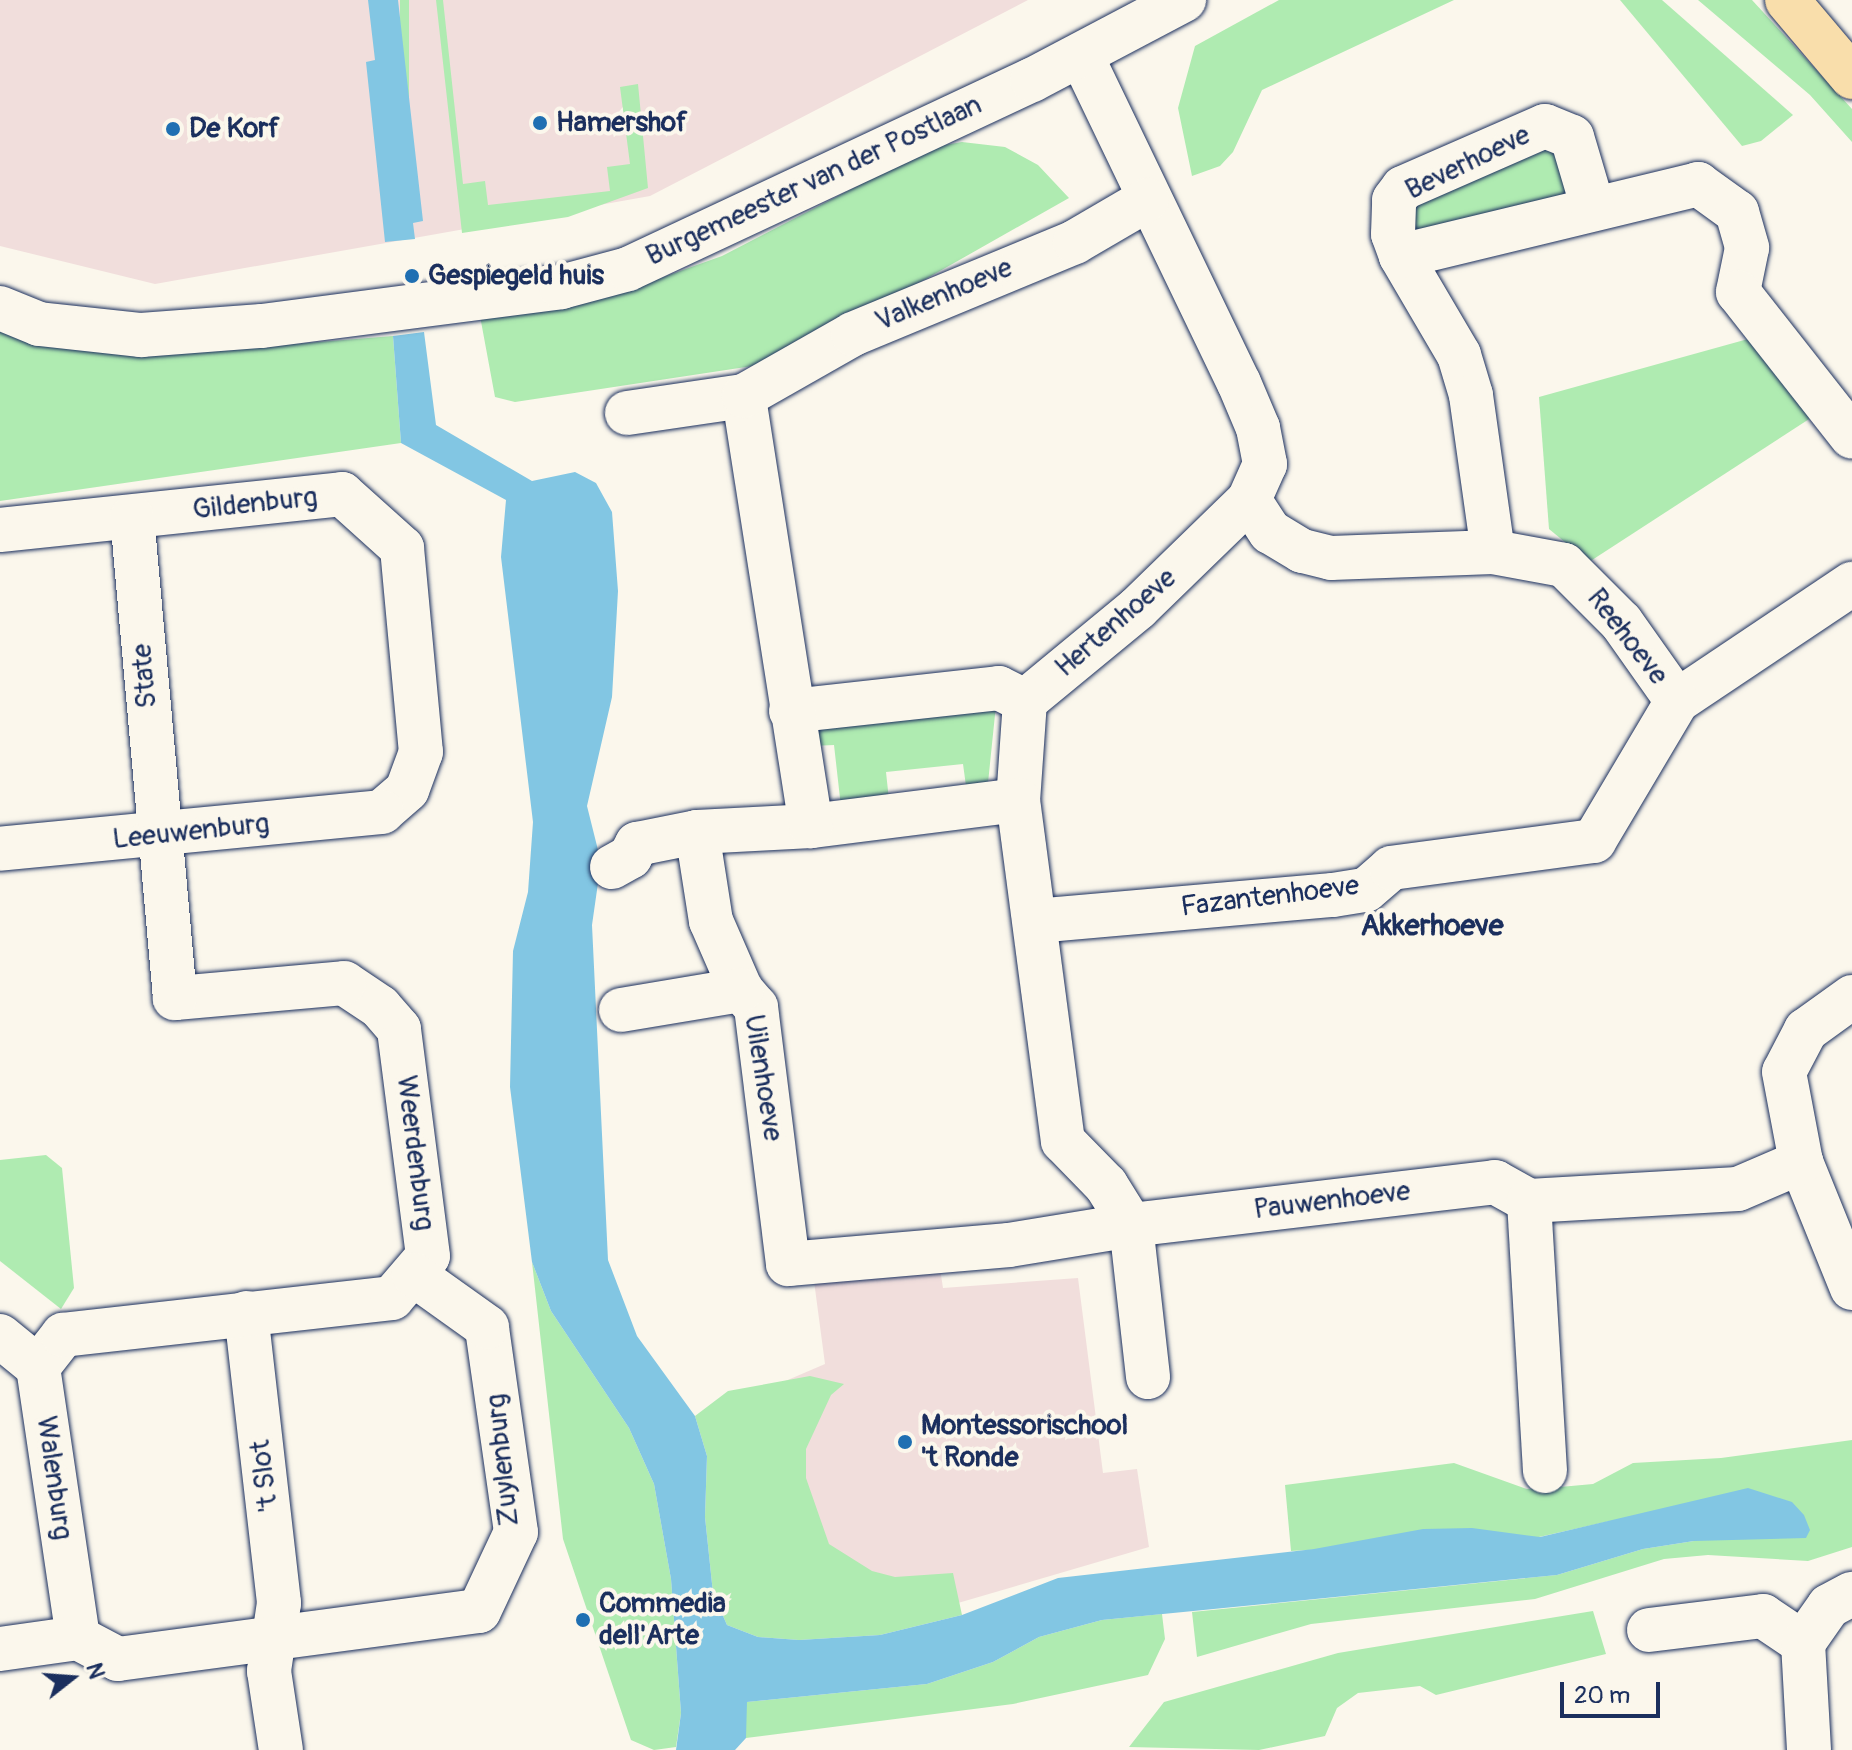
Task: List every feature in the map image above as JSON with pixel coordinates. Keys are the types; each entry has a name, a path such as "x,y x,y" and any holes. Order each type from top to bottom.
{"main road":[{"path":"1787,0 1852,77"}],"street":[{"name":"Burgemeester van der Postlaan","path":"0,308 39,324 141,335 262,326 561,287 628,269 1081,55 1184,0"},
{"name":"Hertenhoeve","path":"1025,701 1138,608 1249,500 1259,486 1265,464 1258,428 1147,200 1081,55"},
{"name":"Beverhoeve","path":"1493,552 1471,395 1459,355 1401,256 1391,214 1403,188 1545,126 1572,137 1593,208"},
{"path":"1401,256 1698,184 1737,212 1747,248 1738,292 1852,437"},
{"name":"Valkenhoeve","path":"627,413 744,396 853,334 1075,242 1147,200"},
{"path":"744,396 811,826"},
{"name":"Gildenburg","path":"0,530 342,494 402,548 421,752 407,790 382,812"},
{"name":"Reehoeve","path":"1249,500 1270,532 1302,551 1331,558 1493,552 1564,565 1621,622 1677,701 1594,841"},
{"name":"State","path":"132,517 160,835"},
{"path":"1677,701 1852,584"},
{"path":"791,711 999,688 1025,701 1018,800 1063,1141 1106,1185 1131,1225 1148,1377"},
{"path":"612,867 630,857 637,844 697,832 811,826 1018,800"},
{"name":"Leeuwenburg","path":"0,849 382,812"},
{"name":"Uilenhoeve","path":"697,832 711,921 741,990 756,1007 788,1264 1009,1245 1131,1225"},
{"name":"Weerdenburg","path":"160,835 175,998 344,983 380,1007 399,1029 428,1256 414,1275"},
{"name":"Fazantenhoeve","path":"1035,921 1333,895 1366,890 1391,868 1594,841"},
{"path":"621,1010 741,990"},
{"path":"1852,997 1806,1030 1784,1072 1801,1162 1852,1288"},
{"path":"1545,1471 1529,1201 1738,1189 1801,1162"},
{"name":"Pauwenhoeve","path":"1131,1225 1495,1182 1529,1201"},
{"path":"0,1336 38,1367 63,1335 392,1298 414,1275"},
{"name":"Zuylenburg","path":"78,1638 118,1659 479,1611 516,1532 487,1327 414,1275"},
{"name":"'t Slot","path":"246,1313 279,1603 271,1638"},
{"name":"Walenburg","path":"38,1367 78,1638"},
{"path":"1809,1750 1803,1643 1829,1606 1852,1594"},
{"path":"1649,1630 1763,1616 1803,1643"},
{"path":"0,1649 78,1638"},
{"path":"271,1638 269,1671 281,1750"}],"shaded area":[{"path":"0,0 1028,0 650,196 155,284 0,246"},
{"name":"Montessorischool 't Ronde","path":"939,1262 943,1288 1078,1278 1103,1473 1137,1469 1149,1547 958,1603 744,1616 706,1415 825,1364 814,1281"}],"green space":[{"path":"400,0 409,0 409,224 400,224"},
{"path":"436,0 443,0 463,184 485,181 488,205 610,191 607,167 630,164 620,87 638,84 648,188 568,217 462,233"},
{"path":"1279,0 1454,0 1262,90 1233,152 1220,166 1192,176 1178,108 1195,46"},
{"path":"1620,0 1662,0 1793,115 1761,141 1742,146"},
{"path":"1698,0 1752,0 1852,109 1852,142 1810,95"},
{"path":"1545,126 1593,208 1401,256 1394,200"},
{"path":"962,142 1005,147 1038,165 1069,198 779,362 515,402 495,397 480,316 630,289 722,256 933,147"},
{"path":"0,325 257,347 393,336 401,443 0,501"},
{"path":"1766,334 1820,412 1589,562 1549,529 1539,397"},
{"path":"996,705 988,783 966,786 963,764 886,772 889,800 841,807 834,745 812,746 820,724"},
{"path":"46,1155 62,1168 74,1288 61,1309 0,1261 0,1160"},
{"path":"532,1262 551,1311 629,1428 654,1484 671,1579 681,1713 676,1747 654,1750 631,1740 563,1539"},
{"path":"810,1376 844,1384 831,1395 806,1449 806,1478 829,1544 872,1571 895,1577 953,1573 962,1615 880,1635 799,1640 758,1637 727,1625 713,1593 705,1517 707,1456 695,1416 728,1391"},
{"path":"1852,1440 1852,1547 1808,1561 1708,1555 1664,1559 1535,1599 1311,1624 1197,1657 1192,1612 1557,1575 1643,1549 1694,1541 1610,1521 1539,1537 1291,1551 1285,1485 1454,1463 1527,1489 1560,1487 1593,1484 1633,1463 1721,1458"},
{"path":"1593,1611 1606,1654 1436,1695 1420,1686 1358,1693 1337,1708 1325,1736 1259,1750 1129,1747 1164,1702 1338,1653"},
{"path":"1162,1614 1165,1639 1148,1675 1013,1704 746,1738 746,1702 927,1684 993,1662 1039,1637 1102,1620"}],"water":[{"path":"368,0 398,0 423,221 413,223 415,239 385,242 366,62 375,60"},
{"path":"424,332 436,425 532,481 575,472 596,483 612,512 618,591 612,697 587,806 601,862 592,925 608,1260 637,1336 695,1416 707,1456 705,1517 713,1593 727,1625 758,1637 799,1640 880,1635 962,1615 1058,1578 1314,1549 1423,1529 1472,1528 1540,1537 1748,1488 1792,1502 1804,1515 1810,1530 1806,1538 1694,1541 1643,1549 1557,1575 1102,1620 1039,1637 993,1662 927,1684 747,1702 746,1738 735,1750 676,1750 681,1713 671,1579 654,1484 629,1428 551,1311 532,1262 510,1087 513,951 528,892 533,822 501,557 506,500 401,443 393,336"}],"place":[{"name":"Hamershof","path":"540,123"},
{"name":"De Korf","path":"173,129"},
{"name":"Gespiegeld huis","path":"412,276"},
{"name":"Montessorischool 't Ronde","path":"905,1442"},
{"name":"Commedia dell'Arte","path":"583,1620"}],"district":[{"name":"Akkerhoeve","path":"1432,926"}]}
